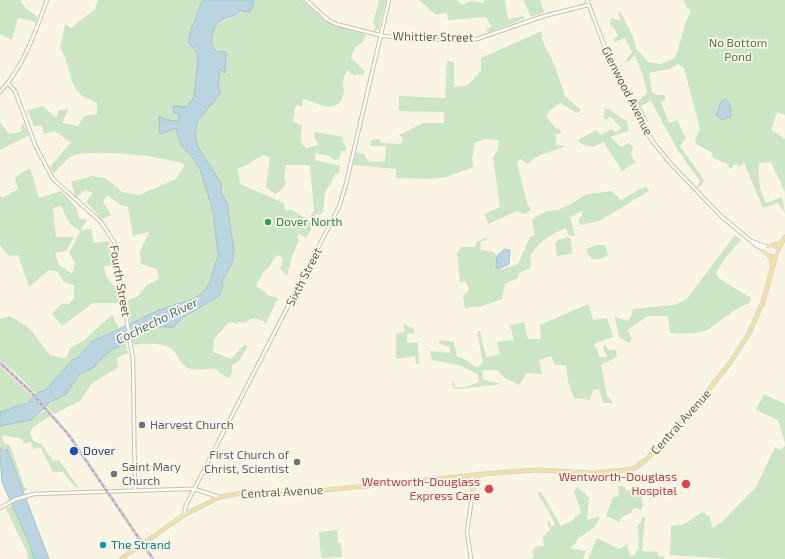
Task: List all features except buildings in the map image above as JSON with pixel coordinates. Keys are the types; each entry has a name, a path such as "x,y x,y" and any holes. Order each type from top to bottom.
{"main road":[{"name":"Central Avenue","path":"121,559 184,515 220,497 247,492 284,494 533,470 612,472 630,470 643,463 686,418 728,366 756,318 766,292 777,253 785,237"},
{"path":"772,270 771,257 765,248 782,243"},
{"path":"474,490 479,474"}],"street":[{"path":"0,92 23,61 47,0"},
{"name":"Whittier Street","path":"306,0 331,22 380,36 472,40 549,15 588,5"},
{"name":"Sixth Street","path":"184,515 186,505 194,489 339,207 346,184 389,0"},
{"name":"Glenwood Avenue","path":"587,0 607,53 646,132 668,161 705,201 727,222 750,240 777,253"},
{"name":"Fourth Street","path":"8,83 15,91 36,147 54,179 101,222 112,238 127,323 133,369 135,490"},
{"path":"471,559 468,527 474,490 472,475"},
{"path":"0,508 27,495 194,489 220,497"},
{"path":"207,494 212,501"}],"green space":[{"path":"0,0 22,0 21,2 26,9 37,16 36,22 18,18 12,40 0,34"},
{"path":"98,0 203,0 194,18 189,33 190,43 198,58 195,94 191,103 187,107 182,108 178,113 180,117 178,121 173,122 159,117 161,134 177,127 184,148 197,164 205,182 214,215 217,251 215,268 209,283 200,294 185,302 130,323 128,300 137,297 147,285 159,279 157,269 141,264 140,252 149,232 133,236 128,207 121,205 107,195 103,202 111,215 102,219 86,202 93,193 85,190 76,198 71,182 92,176 105,178 122,192 139,195 176,179 185,165 148,156 114,153 84,153 75,155 64,162 54,173 50,167 71,142 54,131 44,134 42,126 34,126 27,110 43,106 56,118 59,110 68,110 62,123 78,126 84,116 97,114 97,103 80,94 73,84 66,59 60,48 65,24 71,28 95,9"},
{"path":"254,0 302,0 325,21 366,35 363,42 355,48 351,58 365,71 363,74 354,75 347,70 343,79 344,92 342,99 338,104 328,106 303,99 302,107 297,105 294,110 295,113 293,121 302,126 301,141 303,146 306,148 318,145 314,137 315,132 343,137 346,148 346,151 341,151 339,159 335,160 329,156 316,153 315,160 340,166 339,173 334,175 332,182 325,192 323,212 320,215 316,214 314,218 310,217 314,211 310,165 286,165 284,178 286,183 282,190 275,194 266,187 270,158 264,155 245,166 238,168 240,184 284,203 285,209 288,211 290,209 314,224 306,238 299,234 297,237 299,240 287,275 280,269 283,259 279,255 276,256 269,268 264,271 256,286 267,295 278,298 266,323 255,318 243,323 238,322 237,324 229,322 214,339 213,352 231,359 245,344 248,346 238,362 232,365 232,373 229,378 218,372 217,369 197,370 186,367 175,352 166,346 155,344 132,345 132,340 155,327 174,327 182,318 223,287 222,282 232,263 234,250 231,225 221,183 198,147 195,135 198,120 221,93 218,88 220,68 225,72 221,51 213,47 212,33 223,19 233,17 253,6"},
{"path":"379,0 386,0 379,29 373,33 376,26 373,23"},
{"path":"419,0 457,0 462,5 471,1 484,3 484,0 505,0 508,19 524,16 525,18 488,33 486,29 492,27 486,17 448,20 447,12 436,15"},
{"path":"523,0 540,0 544,12 531,17"},
{"name":"No Bottom Pond","path":"684,0 785,0 785,115 777,112 771,130 785,139 785,192 771,162 759,163 759,174 760,188 766,203 782,197 785,213 778,203 763,208 744,163 738,167 737,163 730,169 727,164 713,158 712,153 696,144 695,140 700,129 684,68 678,64 669,69 649,73 652,92 656,95 664,95 666,99 661,102 669,123 677,120 686,138 680,146 704,180 701,186 696,188 700,181 677,149 651,101 641,106 648,121 644,123 635,104 647,93 643,76 635,55 630,60 625,62 632,52 625,38 615,42 614,38 618,36 614,28 610,25 611,18 621,21 618,13 620,12 632,34 636,48 648,62 660,64 673,59 677,53 685,24 691,11 686,6","holes":["727,99 730,114 724,118 716,115 723,102"]},
{"path":"542,31 542,40 555,66 565,96 581,110 577,113 560,103 548,112 547,117 555,128 560,129 561,134 556,134 556,145 566,146 538,156 526,164 521,159 517,162 527,203 531,210 524,214 517,211 488,224 485,214 500,207 493,157 498,149 499,140 484,139 475,143 472,159 473,167 446,177 430,179 396,178 396,169 353,165 356,152 364,154 369,162 385,161 386,146 371,146 371,140 379,139 381,143 401,144 403,138 399,135 423,123 444,123 444,112 399,111 399,96 445,98 447,61 454,62 454,87 468,85 481,71 481,58"},
{"path":"605,108 627,121 629,131 610,137 621,147 629,143 633,147 631,156 636,162 622,171 604,142 593,147 581,144 578,140 596,130 601,135 611,129 616,132 621,128 610,116 606,120 604,118"},
{"path":"0,122 9,134 21,132 22,122 29,135 0,150"},
{"path":"30,168 39,198 61,191 76,207 79,218 87,220 80,231 70,224 61,206 53,208 56,237 74,237 66,251 55,253 59,265 72,274 75,263 69,253 81,230 91,229 94,243 109,241 114,265 104,266 106,276 119,292 119,303 93,303 62,326 52,314 61,304 69,304 74,298 74,285 64,282 58,272 49,270 29,287 18,255 9,256 0,245 0,196 3,198 18,189 15,177"},
{"path":"646,186 649,191 599,221 580,225 578,220 582,216 582,211 570,217 575,236 569,236 566,228 550,236 537,247 530,256 531,268 519,273 518,278 505,284 502,299 482,306 465,308 463,296 469,290 466,281 460,282 457,253 461,247 475,247 476,242 486,238 488,239 480,242 481,250 493,252 496,255 496,267 500,270 518,264 530,237 535,235 532,219 547,211 558,210 569,205 587,194 612,191 621,200"},
{"path":"735,235 741,240 725,258 716,273 718,278 751,298 749,303 733,311 706,330 685,333 670,333 668,316 648,316 627,330 632,338 629,343 619,337 615,317 628,321 631,317 633,309 674,305 686,300"},
{"path":"568,237 571,239 572,254 557,256 555,244 558,240"},
{"path":"596,245 605,245 608,255 597,259 592,258 586,249"},
{"path":"588,304 593,320 607,318 613,337 594,344 600,357 607,357 603,348 605,345 609,350 616,350 617,357 601,365 607,395 613,403 603,403 599,389 593,390 590,400 574,398 568,381 566,365 555,365 551,356 539,360 542,374 527,373 519,385 505,378 497,370 483,370 482,376 484,380 502,384 457,389 453,388 452,379 455,387 466,387 479,382 478,374 459,365 432,360 430,351 450,353 450,347 439,343 440,340 454,342 457,357 477,367 483,363 477,332 480,331 486,357 500,354 497,342 514,340 510,325 524,322 528,339 541,339 540,325"},
{"path":"112,315 119,328 89,343 79,358 72,360 47,389 36,395 24,381 0,360 0,319 10,316 30,329 50,355 66,359 70,348 83,341"},
{"path":"404,324 414,329 414,333 407,334 407,343 418,342 419,364 416,364 415,356 396,359 396,334 405,332 403,326"},
{"path":"126,343 128,353 117,358 118,367 91,384 80,401 54,414 47,407 58,398 65,395 80,374 95,366 96,363 112,350"},
{"path":"0,366 34,398 13,409 0,412"},
{"path":"764,394 785,404 785,443 778,420 756,410"},
{"path":"45,410 51,416 33,427 30,432 33,441 41,444 53,461 59,460 78,487 75,487 63,472 53,472 41,447 33,449 31,442 24,444 22,439 2,435 4,443 10,446 25,488 27,488 27,490 23,491 7,450 4,451 0,448 0,426 31,420"},
{"path":"785,446 785,559 732,559 670,555 671,526 685,524 702,512 709,516 713,528 723,521 756,487 775,447 780,450"},
{"path":"631,485 639,486 643,504 641,511 637,508 633,509 631,513 622,517 619,522 606,516 613,497 619,496 618,486 623,486 627,491 631,490"},
{"path":"578,487 589,498 587,520 600,516 596,526 577,539 576,543 570,548 586,551 583,559 530,559 534,557 532,551 536,547 544,546 543,537 550,529 547,522 549,521 552,527 555,525 548,510 537,493 541,492 561,526 573,520 581,512 574,491"},
{"path":"12,505 30,545 34,559 28,559 27,552 6,509"},
{"path":"642,517 645,517 642,551 658,552 658,556 664,557 664,559 588,559 597,538 619,549 627,544 630,556 635,555 637,550 639,550 638,525 641,523"},
{"path":"337,530 338,543 341,543 342,557 321,558 319,532"}],"water":[{"name":"Cochecho River","path":"203,0 254,0 253,6 249,12 241,11 234,16 223,19 217,24 213,32 213,47 217,51 226,52 225,73 220,69 218,88 221,93 198,120 195,135 198,147 221,183 222,193 227,203 234,250 232,263 222,282 223,287 219,296 182,318 174,327 155,327 112,350 96,363 96,366 80,374 65,395 51,402 31,420 0,426 0,412 27,403 39,392 47,389 72,360 79,357 91,342 159,310 193,299 202,293 210,282 218,255 213,211 200,169 182,146 177,134 177,128 160,134 159,117 160,116 166,120 178,121 180,117 178,113 174,113 173,106 187,107 194,97 198,60 197,53 189,43 190,31"},
{"path":"726,99 730,104 731,115 730,118 728,117 722,120 716,115 721,102"},
{"path":"505,249 510,250 509,264 499,269 496,267 497,256"},
{"path":"0,448 4,451 7,449 49,559 34,559 30,545 2,482"}],"railway":[{"path":"0,363 29,390 68,434 153,559"}],"place":[{"name":"Dover North","path":"268,222"},
{"name":"Harvest Church","path":"142,425"},
{"name":"Dover","path":"74,451"},
{"name":"First Church of Christ, Scientist","path":"297,462"},
{"name":"Saint Mary Church","path":"114,474"},
{"name":"Wentworth-Douglass Hospital","path":"686,484"},
{"name":"Wentworth-Douglass Express Care","path":"489,489"},
{"name":"The Strand","path":"103,545"}]}
